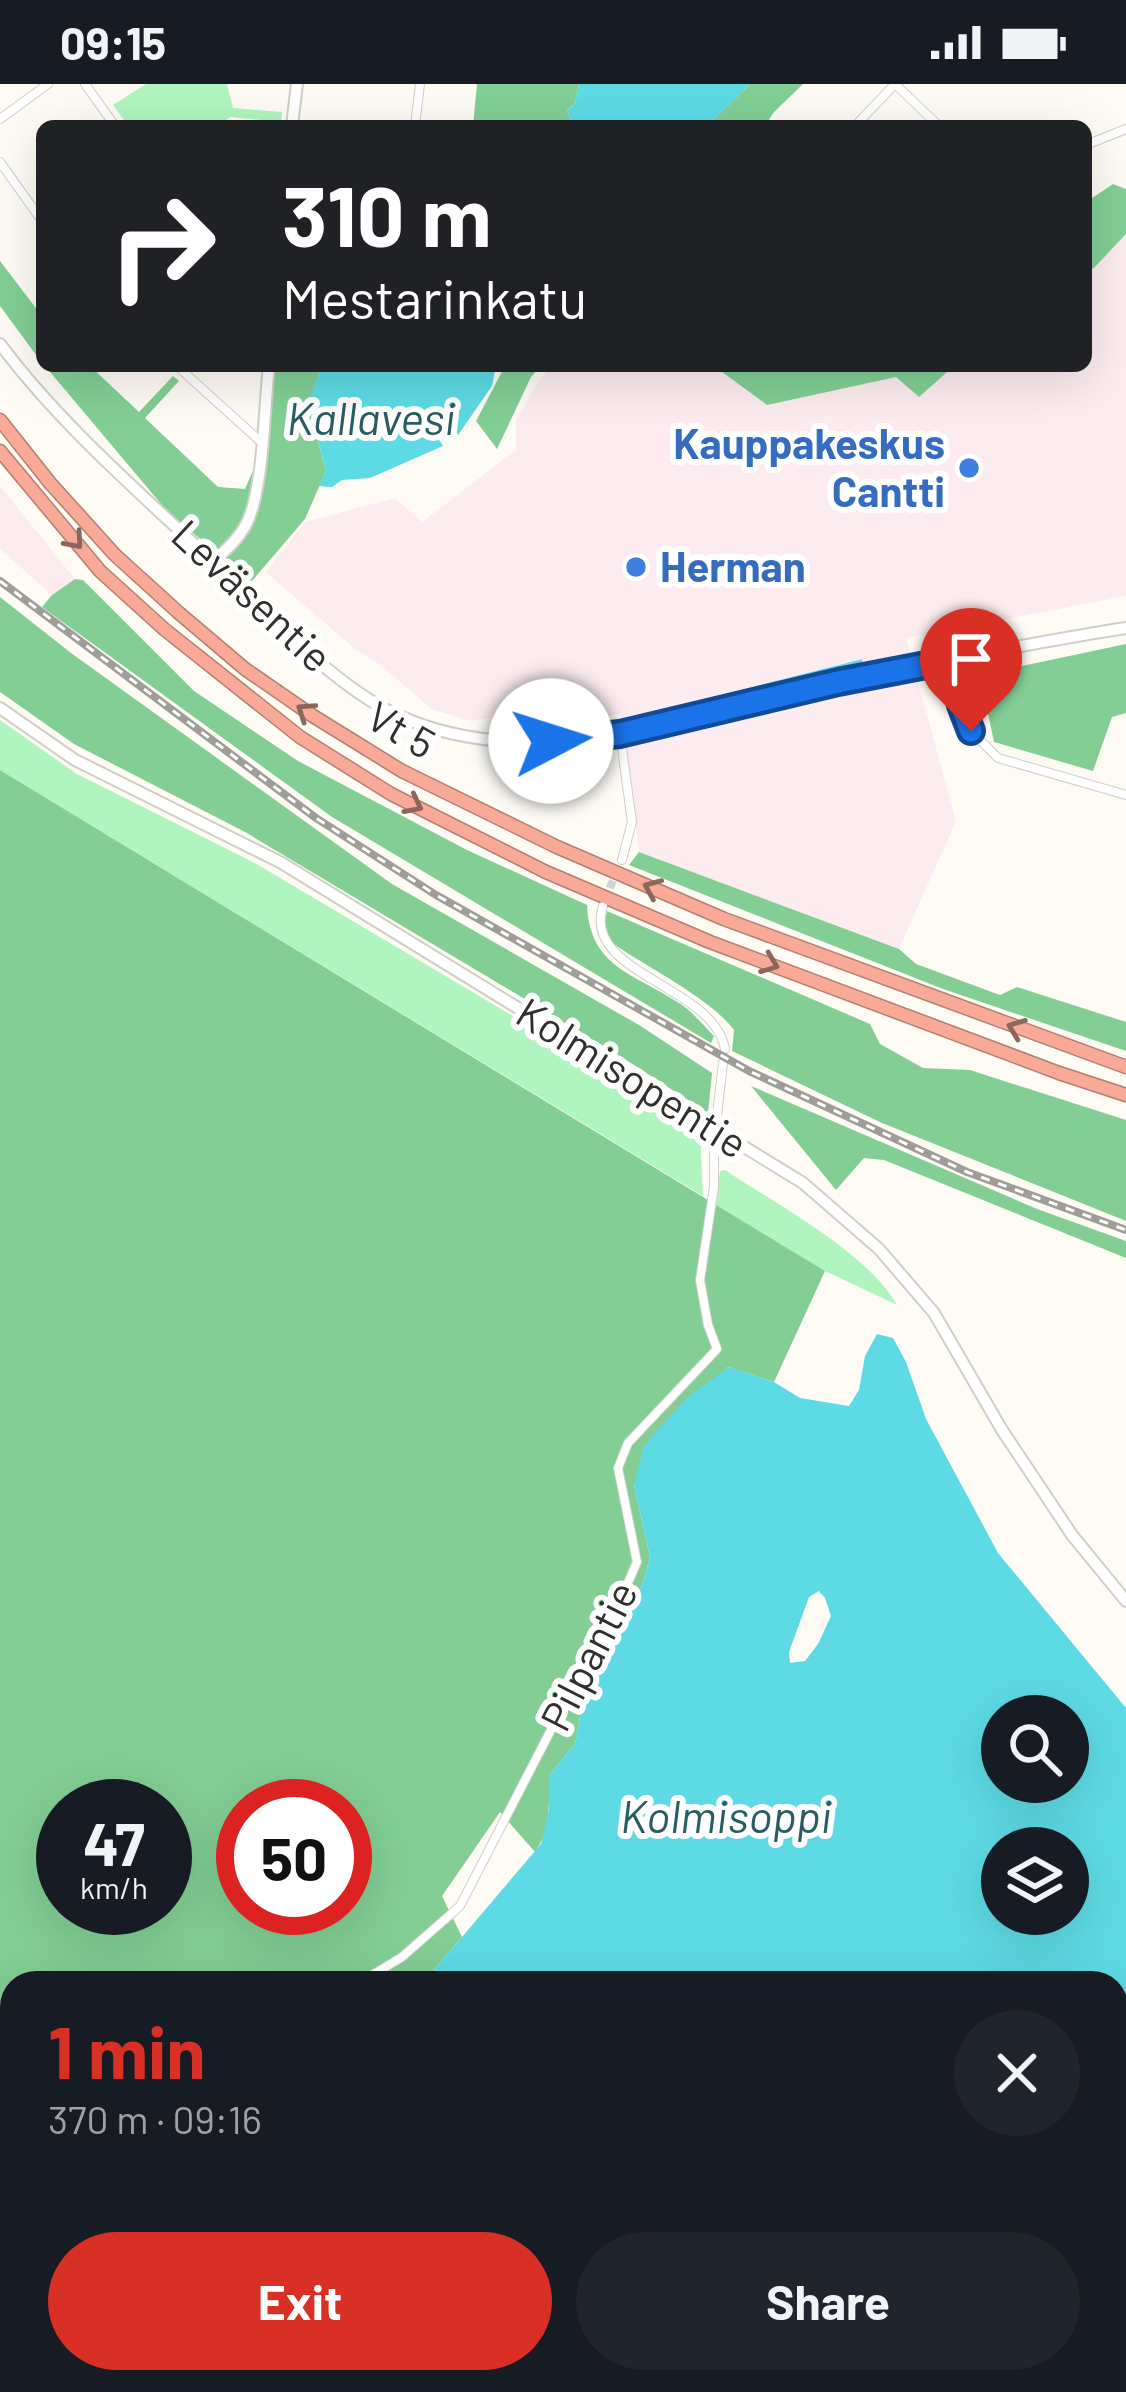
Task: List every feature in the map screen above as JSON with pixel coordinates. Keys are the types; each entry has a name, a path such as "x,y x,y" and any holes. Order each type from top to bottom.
{"highway":[{"name":"Vt 5","path":"0,420 115,555 179,613 245,669 402,771 557,847 724,919 1126,1067"},
{"name":"Vt 5","path":"0,451 100,571 164,629 300,737 391,794 546,872 710,942 1126,1095"}],"main road":[{"path":"293,120 297,84"},
{"name":"Leväsentie","path":"0,344 47,403 319,660 351,687 399,716 444,731 499,740 551,741 620,734 838,682 1126,628"},
{"path":"213,562 248,520 256,488 267,372"},
{"name":"Kolmisopentie","path":"0,708 75,760 280,862 803,1183 879,1249 934,1313 1002,1430 1072,1535 1126,1601"}],"street":[{"path":"0,119 48,84"},
{"path":"86,84 111,120"},
{"path":"416,120 420,84"},
{"path":"861,120 895,84 933,120"},
{"path":"1092,143 1126,130"},
{"path":"0,162 36,212"},
{"path":"184,372 261,442"},
{"path":"952,660 971,731 998,758 1126,795"},
{"path":"620,734 632,822 622,860"},
{"path":"602,906 598,919 603,940 622,959 704,1014 724,1039 725,1049"},
{"path":"717,1115 722,1063"},
{"name":"Pilpantie","path":"378,1971 402,1957 460,1906 564,1702 607,1631 637,1562 618,1468 628,1443 717,1349 700,1280 714,1187 714,1140"}],"shaded area":[{"path":"1126,234 1126,596 906,638 956,821 899,949 639,852 621,713 571,722 507,715 470,721 432,709 266,572 305,522 395,498 422,522 516,450 516,421 546,372 722,372 767,405 896,376 919,397 947,372 1092,372 1094,268"},
{"path":"0,486 75,579 52,595 0,549"}],"green space":[{"path":"146,84 227,84 233,108 282,112 281,120 124,120 113,105"},
{"path":"477,84 579,84 575,103 567,111 571,120 474,120"},
{"path":"750,84 803,84 769,120 713,120"},
{"path":"1113,184 1126,189 1126,234 1092,269 1092,198"},
{"path":"0,261 36,308 36,355 0,306"},
{"path":"50,372 96,372 139,412 173,376 179,381 145,418 218,487 245,489 266,441 272,372 320,372 312,404 326,471 305,519 251,582 167,511"},
{"path":"502,372 536,372 497,449 476,421"},
{"path":"722,372 947,372 919,397 896,377 767,405"},
{"path":"75,579 83,580 194,691 298,761 467,850 587,905 596,943 606,956 688,1010 714,1036 711,1043 332,817 42,607"},
{"path":"0,597 392,884 639,1025 712,1073 708,1113 245,832 74,744 0,692"},
{"path":"1126,644 1126,713 1112,717 1093,771 994,742 980,675"},
{"path":"0,720 77,774 253,862 700,1131 703,1196 0,770"},
{"path":"0,770 825,1271 774,1382 728,1367 634,1485 650,1557 644,1580 582,1706 575,1744 549,1776 548,1816 540,1844 535,1852 500,1812 442,1896 462,1937 433,1971 0,1971"},
{"path":"639,852 899,949 916,964 1000,995 1017,987 1126,1022 1126,1051 943,989 629,865"},
{"path":"607,911 870,1024 880,1044 923,1068 970,1070 1126,1120 1126,1221 882,1123 732,1051 734,1030 724,1019 615,945 606,929"},
{"path":"751,1086 1037,1209 1126,1241 1126,1258 884,1160 864,1158 836,1190"},
{"path":"720,1171 843,1248 897,1305 825,1271 716,1205"}],"water":[{"path":"579,84 750,84 713,120 571,120 567,111 575,103"},
{"name":"Kallavesi","path":"320,372 495,372 492,386 458,435 452,425 436,435 443,446 370,478 342,480 332,487 319,486 326,471 312,394"},
{"name":"Kolmisoppi","path":"877,1334 893,1338 926,1419 998,1553 1126,1708 1126,1971 433,1971 541,1844 549,1809 549,1776 575,1744 582,1706 612,1652 650,1557 634,1485 644,1446 689,1396 729,1367 774,1382 800,1398 849,1406","holes":["819,1591 831,1616 805,1661 790,1663 789,1652 809,1597"]}],"waterway":[{"path":"617,723 861,661"}],"tunnel":[{"path":"605,899 618,869"}],"railway":[{"path":"0,581 316,818 436,895 749,1071 967,1172 1126,1230"}],"place":[{"name":"Kauppakeskus Cantti","path":"969,468"},
{"name":"Herman","path":"636,567"}],"route":[{"path":"551,741 620,734 952,660 971,731"}]}
